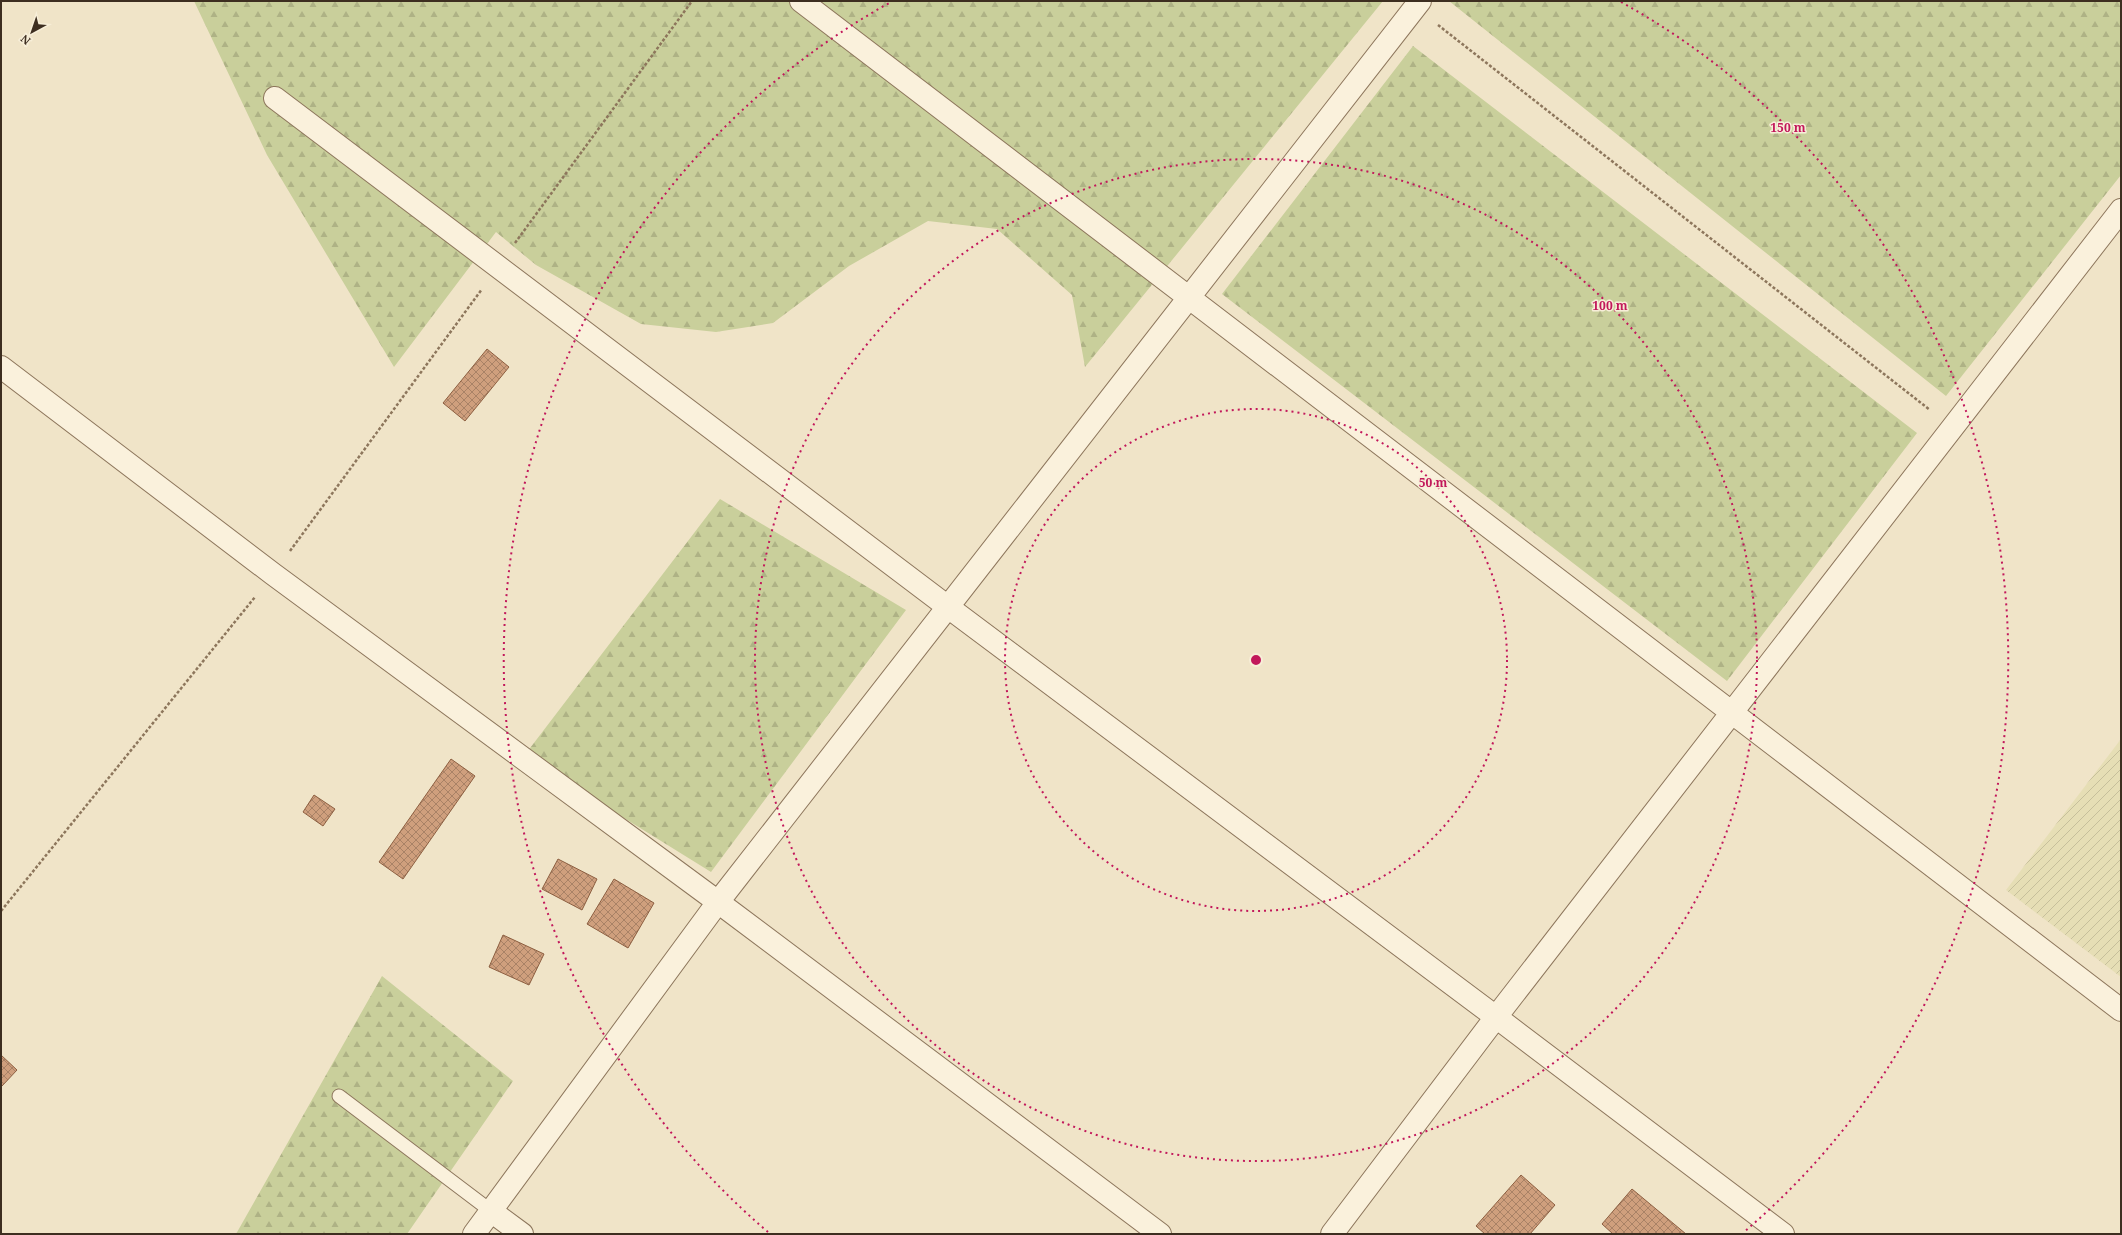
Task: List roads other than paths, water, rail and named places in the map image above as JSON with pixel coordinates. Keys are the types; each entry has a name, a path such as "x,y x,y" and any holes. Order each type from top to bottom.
{"street":[{"path":"801,1 2121,1010"},
{"path":"474,1234 718,902 1417,4"},
{"path":"275,98 499,265 948,607 1783,1234"},
{"path":"1332,1234 1496,1017 2121,210"},
{"path":"1,366 273,574 718,902 1160,1234"},
{"path":"491,1211 522,1234"}],"lane":[{"path":"339,1096 491,1211"}]}
